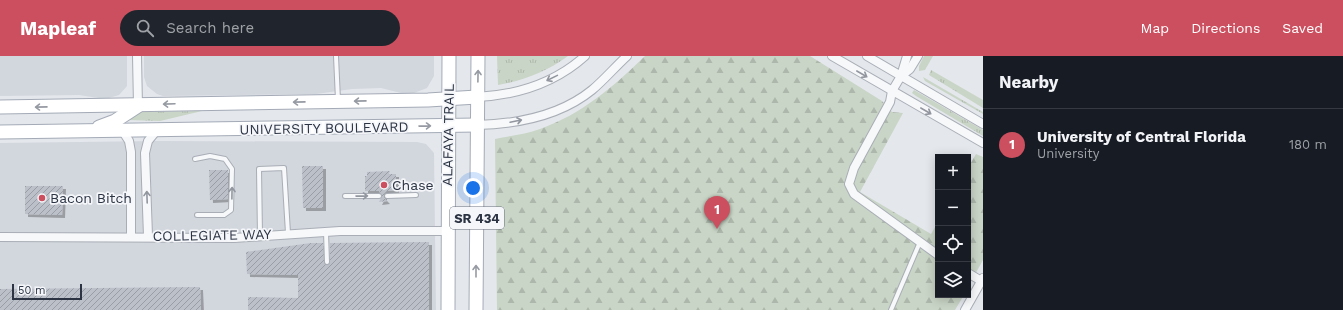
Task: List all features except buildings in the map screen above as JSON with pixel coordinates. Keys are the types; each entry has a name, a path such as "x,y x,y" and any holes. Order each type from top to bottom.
{"main road":[{"name":"ALAFAYA TRAIL","path":"448,310 449,56"},
{"name":"ALAFAYA TRAIL","path":"476,310 478,56"},
{"name":"UNIVERSITY BOULEVARD","path":"0,107 138,106 477,97"},
{"path":"90,130 114,121 138,106"},
{"name":"UNIVERSITY BOULEVARD","path":"0,132 477,125"}],"street":[{"path":"138,56 138,106"},
{"name":"UNIVERSITY BOULEVARD","path":"477,97 512,94 535,86 561,74 585,56"},
{"name":"UNIVERSITY BOULEVARD","path":"477,125 507,123 558,112 592,91 627,56"},
{"path":"832,56 983,143"},
{"path":"867,56 983,124"},
{"path":"907,56 901,76 892,91 890,102 854,168 849,184 854,194 935,253"},
{"path":"901,76 910,69 918,56"},
{"path":"122,130 129,141 131,152 132,237"},
{"path":"148,236 145,153 148,141 157,130"},
{"name":"COLLEGIATE WAY","path":"0,237 148,236 234,238 326,231 448,231"},
{"path":"965,310 982,280 971,274"}],"lane":[{"path":"336,56 338,101"},
{"path":"195,160 210,156 225,159 232,169 231,210 224,215 197,215"},
{"path":"260,236 259,169 284,168 288,233"},
{"path":"387,196 416,195"},
{"path":"345,196 379,196"},
{"path":"326,231 327,262"},
{"path":"891,310 920,241"}],"shaded area":[{"path":"0,56 127,56 127,86 119,95 105,99 79,95 0,96"},
{"path":"144,56 434,56 434,76 427,88 414,93 401,93 381,88 352,89 316,94 163,96 157,94 147,86 144,77"},
{"path":"159,141 417,142 426,144 434,153 436,310 0,310 0,143"}],"green space":[{"path":"497,56 568,56 552,67 535,75 498,85"},
{"path":"645,56 810,56 882,101 892,112 903,113 860,192 931,234 935,227 935,298 962,298 955,310 497,310 495,139 535,131 570,116 609,89"},
{"path":"924,56 933,56 925,70 919,71 919,66"},
{"path":"931,70 983,100 983,108 929,75"},
{"path":"923,77 983,112 983,114 925,81"},
{"path":"914,90 983,130 983,136 916,96 912,93"},
{"path":"202,111 160,121 127,120 140,112"},
{"path":"976,154 983,157 983,260 971,282 971,190 971,163"}],"place":[{"name":"Chase","path":"384,185"},
{"name":"Bacon Bitch","path":"42,198"},
{"name":"University of Central Florida","path":"717,229"}]}
